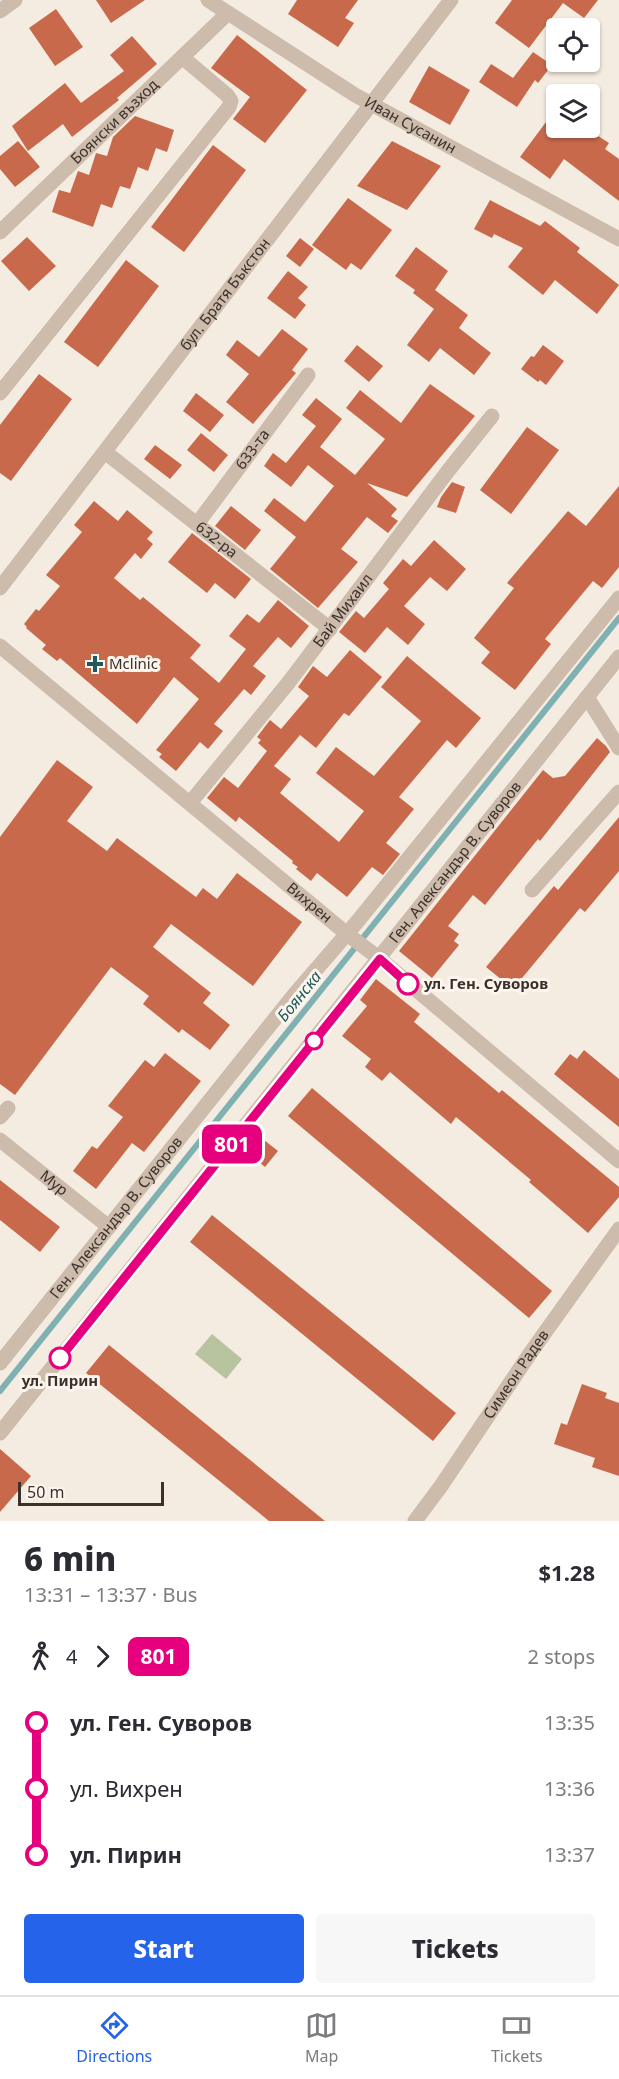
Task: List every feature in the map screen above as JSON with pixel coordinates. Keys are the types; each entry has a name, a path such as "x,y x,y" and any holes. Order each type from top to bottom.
{"street":[{"path":"0,11 15,0"},
{"name":"Иван Сусанин","path":"208,0 355,95 619,239"},
{"name":"бул. Братя Бъкстон","path":"0,588 451,0"},
{"name":"Боянски възход","path":"0,232 228,13"},
{"path":"0,393 229,107 231,101 228,95 182,57"},
{"name":"633-та","path":"197,524 308,375"},
{"name":"Бай Михаил","path":"190,803 330,629 492,416"},
{"name":"632-ра","path":"105,452 330,629"},
{"name":"Ген. Александър В. Суворов","path":"0,1363 294,995 347,934 619,598"},
{"name":"Вихрен","path":"0,646 380,959 619,1161"},
{"name":"Ген. Александър В. Суворов","path":"0,1433 619,657"},
{"path":"587,697 619,748"},
{"path":"532,890 619,792"},
{"name":"Мур","path":"0,1140 109,1227"},
{"name":"Симеон Радев","path":"415,1521 619,1229"}],"green space":[{"path":"212,1334 242,1359 226,1379 195,1354"}],"building":[{"path":"96,0 145,0 111,23"},
{"path":"297,0 358,0 345,18 354,23 338,47 288,14"},
{"path":"512,0 598,0 584,18 563,3 552,18 546,18 546,26 529,48 495,23"},
{"path":"56,9 83,47 55,66 29,28"},
{"path":"237,35 307,90 265,143 233,119 250,97 211,68"},
{"path":"132,36 157,64 117,98 119,100 72,137 63,124 28,151 12,126 65,83 81,103 124,71 110,55"},
{"path":"533,52 546,61 547,72 538,83 535,80 517,107 479,82 491,64 513,78"},
{"path":"429,66 470,90 450,125 409,102"},
{"path":"135,116 174,130 167,152 156,148 148,171 138,167 130,189 120,186 112,208 101,204 93,227 52,212 59,190 70,193 78,171 89,175 96,153 107,156 113,137"},
{"path":"546,122 546,138 600,137 609,143 605,149 619,159 619,201 564,159 550,179 520,157"},
{"path":"18,141 40,167 15,187 0,169 0,156"},
{"path":"392,141 441,166 407,210 357,186"},
{"path":"213,145 246,170 184,252 151,227"},
{"path":"348,198 392,230 361,270 351,263 346,270 312,245"},
{"path":"490,200 540,226 545,221 580,248 577,252 619,285 597,314 555,280 543,295 508,267 523,248 494,234 492,238 474,229"},
{"path":"27,237 56,266 29,291 1,261"},
{"path":"300,238 314,249 300,267 286,256"},
{"path":"416,247 448,271 435,290 468,315 459,328 491,353 474,375 440,348 429,362 407,345 434,309 413,293 415,290 395,276"},
{"path":"126,260 159,286 98,367 64,342"},
{"path":"288,271 308,287 298,298 306,305 295,319 267,298"},
{"path":"282,329 308,349 292,370 296,373 253,424 226,402 249,374 226,355 237,340 259,357"},
{"path":"357,345 383,366 369,382 344,361"},
{"path":"543,345 564,361 546,385 521,369"},
{"path":"39,374 72,399 11,481 0,473 0,425"},
{"path":"430,384 475,416 407,497 367,483 397,509 391,516 398,521 388,533 367,517 341,549 358,562 318,608 270,569 296,537 264,511 274,498 305,522 334,486 308,465 291,487 264,466 273,453 286,463 316,426 302,415 316,398 342,419 320,447 355,475 385,439 346,408 360,390 401,423"},
{"path":"196,393 224,415 210,432 183,411"},
{"path":"527,427 559,450 511,514 480,490"},
{"path":"201,433 228,455 214,472 187,450"},
{"path":"155,445 182,465 170,479 144,459"},
{"path":"452,482 465,487 456,513 437,507"},
{"path":"619,486 619,567 602,588 593,581 545,639 551,644 515,690 481,663 490,652 474,638 514,588 507,583 568,511 586,526"},
{"path":"94,501 118,521 127,510 153,532 147,539 153,544 141,559 135,553 114,578 140,600 143,597 201,645 190,658 219,683 246,649 229,636 247,614 259,623 278,600 309,626 291,648 278,637 253,666 266,676 251,695 244,689 214,724 223,731 208,749 200,742 176,771 159,757 162,754 156,750 199,699 174,677 137,724 60,658 57,661 42,649 46,645 24,624 36,609 39,611 60,586 46,575 82,532 74,525"},
{"path":"231,506 261,530 245,550 215,526"},
{"path":"192,533 251,579 235,599 215,583 207,593 168,562"},
{"path":"434,540 466,569 447,591 430,577 404,606 425,624 408,645 387,627 365,653 339,632 356,611 364,618 389,589 383,583 403,559 411,566"},
{"path":"350,650 382,677 349,716 344,713 316,748 300,735 274,766 291,779 280,793 339,842 364,811 316,773 336,747 374,776 421,721 381,687 407,656 481,718 456,748 447,740 399,797 414,809 386,843 400,854 383,875 372,867 347,897 317,873 311,881 296,869 298,867 292,863 293,861 239,817 236,822 207,798 224,777 238,788 267,751 258,743 261,740 257,737 270,720 281,729 309,696 298,687 313,666 327,677"},
{"path":"597,738 610,752 540,841 538,839 485,905 473,895 448,926 459,934 454,941 459,945 432,978 399,951 543,770 553,778 565,776"},
{"path":"57,760 93,787 67,821 107,851 117,838 196,897 203,888 217,899 237,873 302,922 253,986 171,924 153,947 211,993 203,1003 230,1025 210,1050 182,1029 179,1033 143,1004 149,996 111,967 15,1095 0,1084 0,837"},
{"path":"619,817 619,871 585,912 580,908 513,989 486,967 554,886 558,890"},
{"path":"376,979 420,1014 414,1022 499,1093 502,1090 619,1187 619,1197 588,1233 529,1182 531,1180 456,1117 451,1124 390,1072 382,1081 365,1067 371,1059 342,1036 367,1006 360,1000"},
{"path":"584,1050 619,1079 619,1127 554,1074 570,1054 577,1059"},
{"path":"165,1053 201,1081 144,1152 132,1143 96,1189 73,1171 92,1146 97,1149 123,1117 108,1106 145,1060 154,1067"},
{"path":"312,1088 552,1291 529,1318 288,1116"},
{"path":"264,1140 278,1151 265,1167 251,1155"},
{"path":"0,1180 60,1227 40,1252 0,1220"},
{"path":"212,1215 456,1413 433,1441 190,1242"},
{"path":"109,1345 325,1521 269,1521 86,1373"},
{"path":"582,1384 607,1393 605,1398 619,1403 619,1476 592,1467 595,1458 554,1444 561,1423 567,1425"},
{"path":"0,1449 31,1476 0,1512"}],"waterway":[{"name":"Боянска","path":"0,1391 619,618"}],"bus line":[{"name":"801","path":"60,1358 380,959 408,984"}],"place":[{"name":"Mclinic","path":"95,664"},
{"name":"ул. Ген. Суворов","path":"408,984"},
{"name":"ул. Пирин","path":"60,1358"}]}
